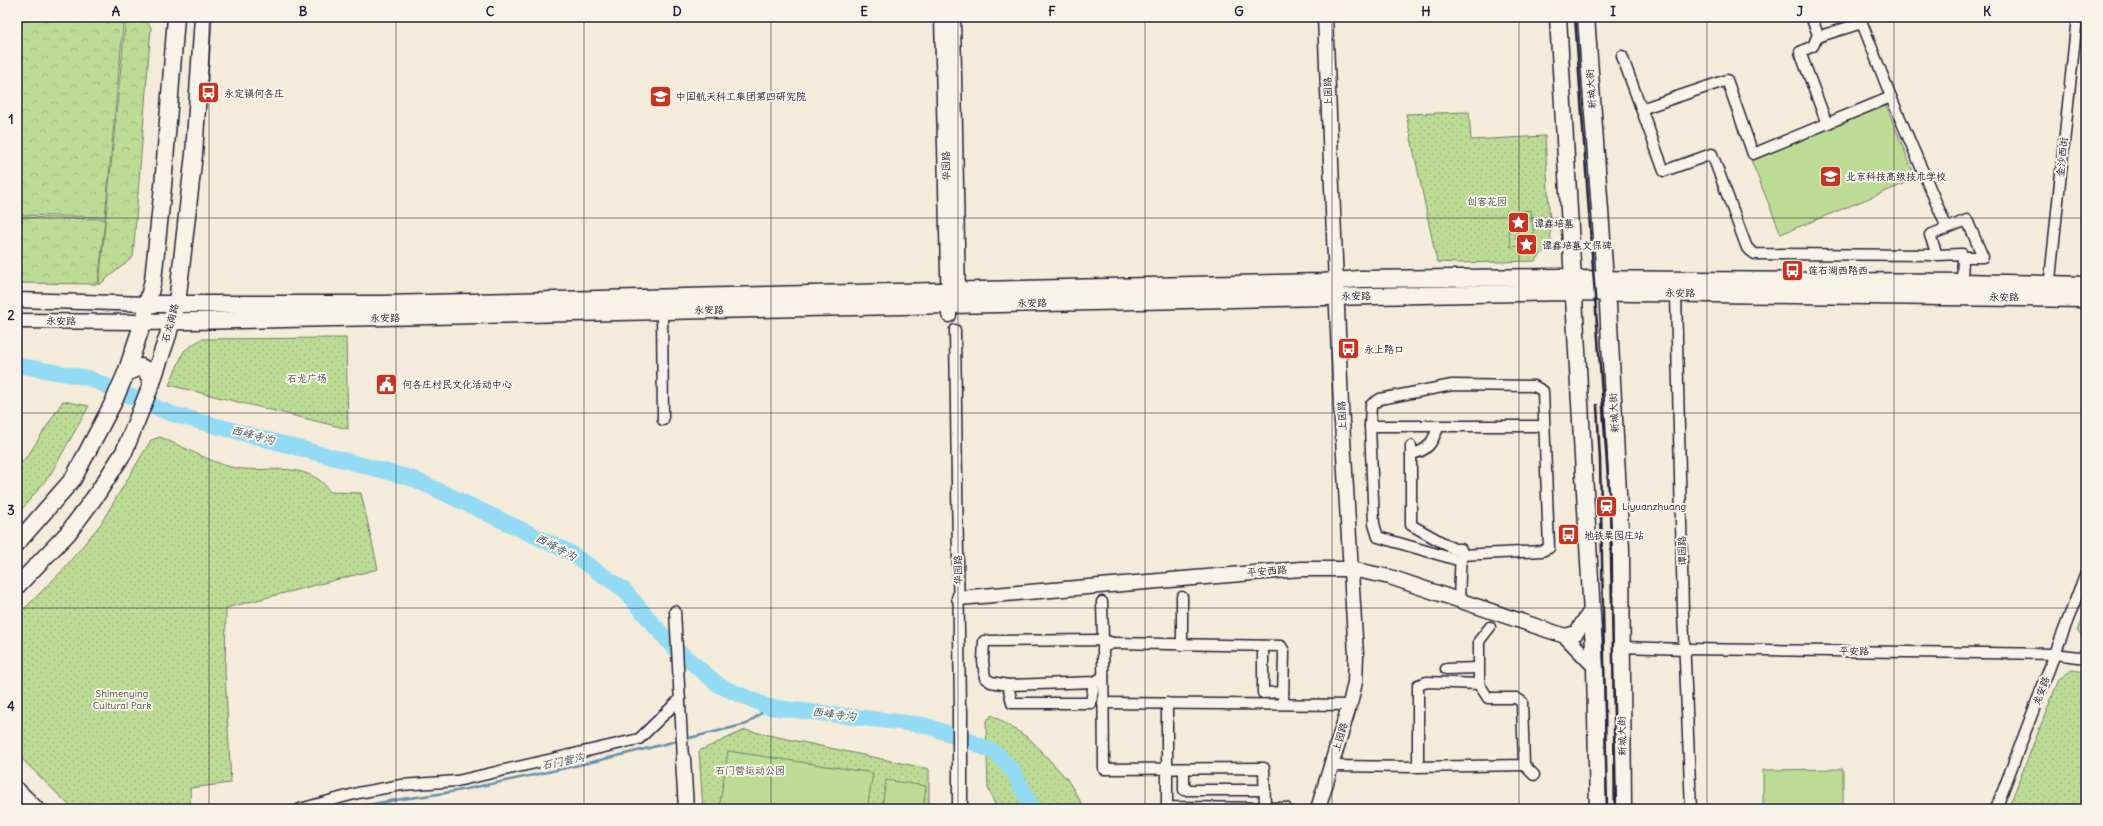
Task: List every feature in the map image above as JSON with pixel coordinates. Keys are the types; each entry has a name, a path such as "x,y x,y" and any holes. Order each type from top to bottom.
{"main road":[{"path":"17,542 73,479 113,403 126,373 143,322 153,280 163,186 176,17"},
{"name":"石龙南路","path":"17,586 68,533 97,494 124,452 152,384 171,322 183,254 194,154 203,17"},
{"path":"1558,17 1595,667 1598,809"},
{"name":"新城大街","path":"1586,17 1607,286 1621,550 1623,809"},
{"path":"156,250 166,260 170,261 183,254"},
{"name":"永安路","path":"143,322 953,303 1337,288 1561,276 1574,286 1962,282 2048,291"},
{"name":"永安路","path":"1607,286 1676,293 2048,291 2086,285"},
{"path":"2048,291 2086,299"},
{"name":"永安路","path":"148,304 953,303"},
{"path":"126,373 141,368 146,370 152,384"}],"street":[{"name":"华园路","path":"942,17 953,303"},
{"name":"华园路","path":"953,17 953,303"},
{"name":"上园路","path":"1318,809 1350,705 1355,682 1356,655 1341,405 1325,17"},
{"path":"1811,17 1820,37"},
{"name":"金沙西街","path":"2048,291 2077,17"},
{"path":"1827,124 1800,52 1813,46 1817,37 1862,23 1891,97 1947,228"},
{"path":"1622,56 1664,171 1712,154 1747,248 1755,254 1937,255 1962,254 1962,257 1983,257 1967,220 1930,235 1937,255"},
{"path":"1641,109 1727,80 1753,154 1891,97"},
{"path":"1962,257 1962,282"},
{"name":"谭园路","path":"1676,293 1683,612 1686,649 1691,809"},
{"path":"17,300 148,304"},
{"path":"662,311 663,420"},
{"name":"永安路","path":"17,321 143,322"},
{"name":"华园路","path":"955,330 959,598 960,809"},
{"path":"1452,385 1534,386 1543,391 1543,426 1549,548 1542,551 1461,558 1378,537 1374,524 1370,426 1370,405 1380,399 1452,385"},
{"path":"1370,426 1438,428 1543,426"},
{"path":"1438,428 1429,447 1422,452 1411,450 1411,525 1454,549 1461,549 1459,600"},
{"name":"平安西路","path":"959,598 1302,569 1351,569 1390,577 1566,636"},
{"name":"龙安路","path":"1996,809 2085,575"},
{"path":"1182,597 1182,644"},
{"path":"1102,602 1103,640"},
{"path":"1592,609 1576,633 1566,636 1595,667"},
{"path":"675,611 686,809"},
{"path":"1490,627 1479,641 1479,684 1488,698 1516,698 1522,702 1524,766"},
{"path":"1098,680 1008,685 991,682 985,678 983,661 984,641 1103,640 1113,643 1281,646 1284,651 1283,704"},
{"path":"1008,685 1012,703 1091,703 1098,680 1103,647 1113,643"},
{"path":"1263,646 1263,693 1283,692"},
{"name":"平安路","path":"1622,647 2055,654 2086,658"},
{"path":"1446,669 1478,668"},
{"path":"1098,680 1103,703 1104,769 1264,768 1265,807"},
{"path":"1415,767 1418,762 1418,685 1427,682 1479,684"},
{"path":"300,809 358,793 401,785 457,781 639,739 680,699"},
{"path":"1103,703 1350,705"},
{"path":"1167,704 1167,807 1286,808"},
{"path":"1331,766 1524,766 1534,775"},
{"path":"1184,769 1184,790 1265,790"},
{"path":"17,790 37,809"}],"green space":[{"path":"17,17 124,17 105,217 17,215"},
{"path":"126,17 142,17 151,27 133,257 99,285"},
{"path":"1886,105 1916,179 1781,234 1751,160"},
{"name":"创客花园","path":"1469,112 1471,140 1545,136 1551,244 1535,261 1461,263 1437,262 1406,114"},
{"path":"1531,210 1535,244 1511,247 1506,213"},
{"path":"17,217 105,219 98,284 17,283"},
{"name":"石龙广场","path":"346,338 348,429 169,385 184,351 201,339"},
{"path":"63,401 89,406 50,475 17,515 17,467 29,454"},
{"name":"Shimenying Cultural Park","path":"160,437 204,457 231,467 242,469 297,471 318,479 330,492 361,493 378,569 226,608 225,673 231,783 190,788 191,809 73,809 17,754 17,616 61,572 100,525 151,440"},
{"path":"2086,610 2086,640 2078,631"},
{"path":"2072,670 2086,672 2086,809 2008,809 2059,679"},
{"path":"992,715 1030,739 1067,779 1085,809 997,809 988,788 986,721"},
{"name":"石门营运动公园","path":"745,730 929,769 929,809 703,809 699,751"},
{"path":"728,751 873,773 867,809 719,809"},
{"path":"1843,769 1843,809 1763,809 1763,770"},
{"path":"886,780 926,786 923,809 882,809"}],"waterway":[{"name":"西峰寺沟","path":"17,365 88,378 172,414 414,479 569,552 623,589 673,647 720,686 769,707 924,725 970,741 996,753 1013,771 1033,809"},
{"name":"石门营沟","path":"685,739 747,724 769,707"},
{"name":"石门营沟","path":"352,809 377,803 451,792 509,780 680,740"}],"railway":[{"path":"1575,17 1610,506 1616,809"},
{"path":"1597,405 1600,460 1607,809"}],"place":[{"name":"永定镇何各庄","path":"209,93"},
{"name":"中国航天科工集团第四研究院","path":"660,96"},
{"name":"北京科技高级技术学校","path":"1830,176"},
{"name":"谭鑫培墓","path":"1519,223"},
{"name":"谭鑫培墓文保碑","path":"1527,245"},
{"name":"莲石湖西路西","path":"1792,270"},
{"name":"永上路口","path":"1349,349"},
{"name":"何各庄村民文化活动中心","path":"386,384"},
{"name":"Liyuanzhuang","path":"1606,506"},
{"name":"地铁栗园庄站","path":"1569,535"}]}
